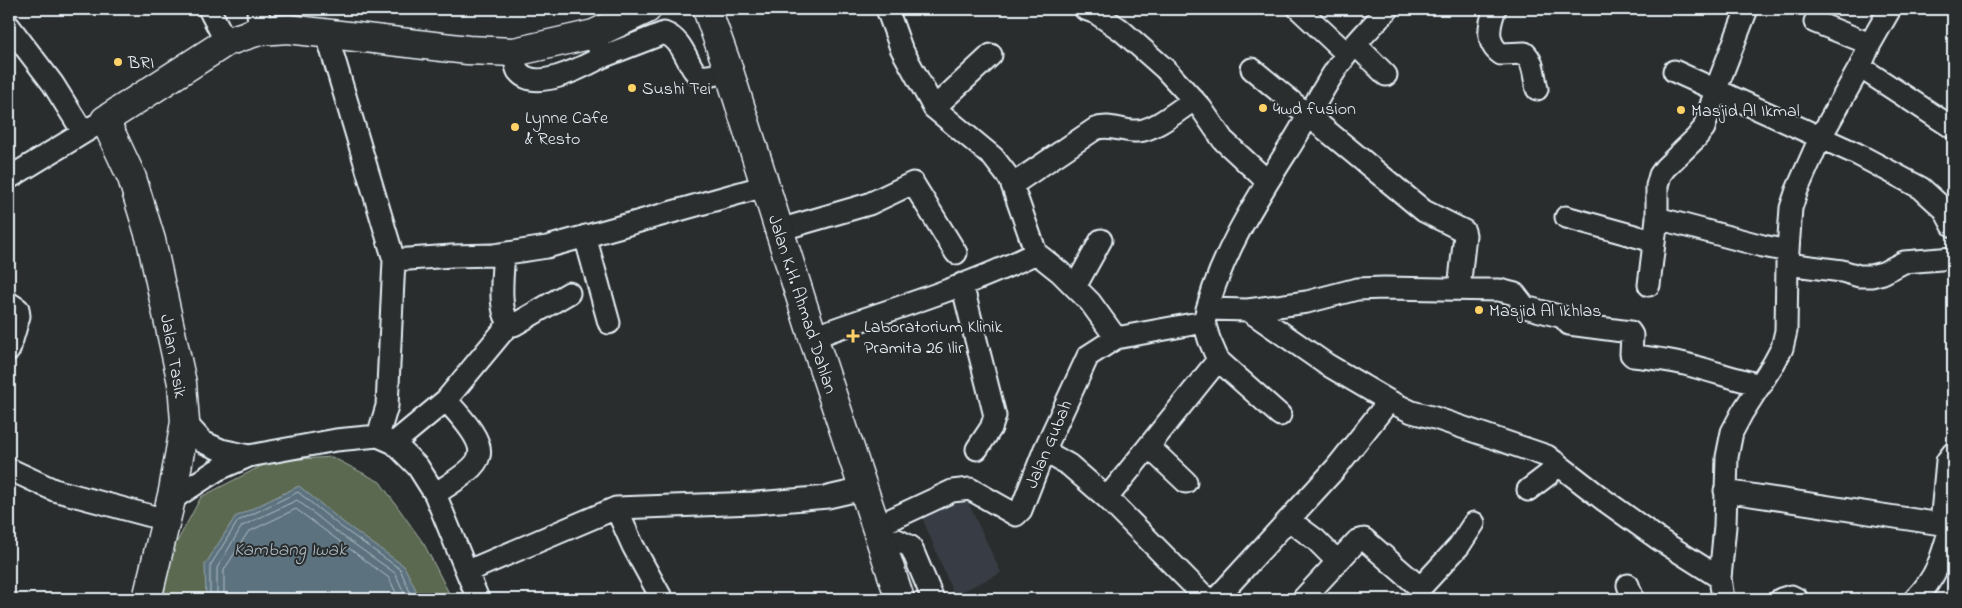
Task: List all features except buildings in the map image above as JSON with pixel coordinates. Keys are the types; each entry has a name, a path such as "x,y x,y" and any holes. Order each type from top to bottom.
{"main road":[{"path":"94,126 258,20 288,29 468,50 514,52 598,45 647,9"},
{"name":"Jalan K.H. Ahmad Dahlan","path":"707,9 729,71 813,337 900,599"},
{"name":"Jalan Tasik","path":"94,126 132,178 151,240 182,382 185,422 169,510 147,599"}],"street":[{"path":"209,9 226,42"},
{"path":"887,9 901,48 934,108 993,157 1010,179 1036,253 1060,272 1090,302 1116,338"},
{"path":"1085,9 1096,13 1121,30 1165,69 1194,100 1222,140 1267,181"},
{"path":"1299,9 1386,75"},
{"path":"1280,415 1218,360 1209,339 1206,316 1217,281 1242,224 1267,181 1307,116 1352,50 1388,9"},
{"path":"1649,285 1660,175 1664,168 1702,131 1746,9"},
{"path":"1722,589 1727,457 1732,432 1782,348 1786,331 1791,208 1820,138 1890,9"},
{"path":"1488,12 1492,46 1501,54 1524,53 1528,56 1532,62 1537,89"},
{"path":"1815,22 1870,44"},
{"path":"9,26 53,84 94,126 9,178"},
{"path":"326,32 394,260 386,439"},
{"path":"598,45 664,33 672,36 679,43 697,74 706,76 729,71"},
{"path":"934,108 991,55"},
{"path":"1860,67 1953,128"},
{"path":"1252,69 1424,211 1464,231 1459,289"},
{"path":"1674,70 1857,154 1920,188 1944,209 1953,226"},
{"path":"1012,185 1095,129 1104,126 1125,131 1139,131 1154,126 1194,100"},
{"path":"779,230 869,204 913,183 956,253"},
{"path":"394,260 504,254 547,247 765,186"},
{"path":"1566,217 1653,241"},
{"path":"1657,218 1763,246 1788,257 1859,276 1883,273 1904,262 1953,258"},
{"path":"586,236 610,323"},
{"path":"1075,287 1101,240"},
{"path":"813,337 962,284 1014,264 1036,253"},
{"path":"504,254 502,304 506,321 509,324 514,325 569,293"},
{"path":"962,284 995,416 991,428 977,449"},
{"name":"Jalan Gubah","path":"880,535 952,491 970,489 1016,515 1020,510 1044,451 1088,356 1116,338 1206,316 1307,302 1357,289 1488,289 1513,293 1525,307 1563,317 1572,325 1630,332 1632,335 1631,354 1633,356 1695,366 1733,379 1761,384"},
{"path":"9,303 18,309 19,316 9,350"},
{"path":"1248,310 1326,364 1389,401 1412,412 1541,453 1660,540 1722,589"},
{"path":"9,469 54,490 169,510 217,470 249,456 336,440 386,439 446,400 509,324"},
{"path":"1107,498 1218,360"},
{"path":"434,494 473,466 479,456 479,443 463,419 446,400"},
{"path":"1216,599 1340,463 1389,401"},
{"path":"185,422 203,442 221,450 249,456"},
{"path":"386,439 418,467 434,494 468,571 478,599"},
{"path":"1148,447 1186,482"},
{"path":"1044,451 1069,465 1107,498 1207,599"},
{"path":"1915,599 1934,577 1942,558 1948,527 1947,461 1953,452"},
{"path":"1528,490 1549,474 1557,464"},
{"path":"468,571 616,508 764,503 828,497 863,489"},
{"path":"1725,491 1948,527"},
{"path":"616,508 633,546 662,599"},
{"path":"1289,520 1316,540 1338,562"},
{"path":"1303,599 1357,541 1364,539 1417,585 1421,586 1459,546 1474,523"},
{"path":"880,535 911,547 933,599"},
{"path":"1781,599 1791,596 1797,599"}],"shaded area":[{"path":"966,498 1001,573 954,595 922,517"}],"green space":[{"path":"332,457 380,482 424,544 452,599 163,599 172,551 201,497 271,461"}],"water":[{"name":"Kambang Iwak","path":"299,486 344,523 404,566 419,599 206,599 205,565 235,517"}],"place":[{"name":"BRI","path":"118,62"},
{"name":"Sushi Tei","path":"632,88"},
{"name":"4wd fusion","path":"1263,108"},
{"name":"Masjid Al Ikmal","path":"1681,110"},
{"name":"Lynne Cafe & Resto","path":"515,127"},
{"name":"Masjid Al Ikhlas","path":"1479,310"},
{"name":"Laboratorium Klinik Pramita 26 Ilir","path":"853,336"}]}
